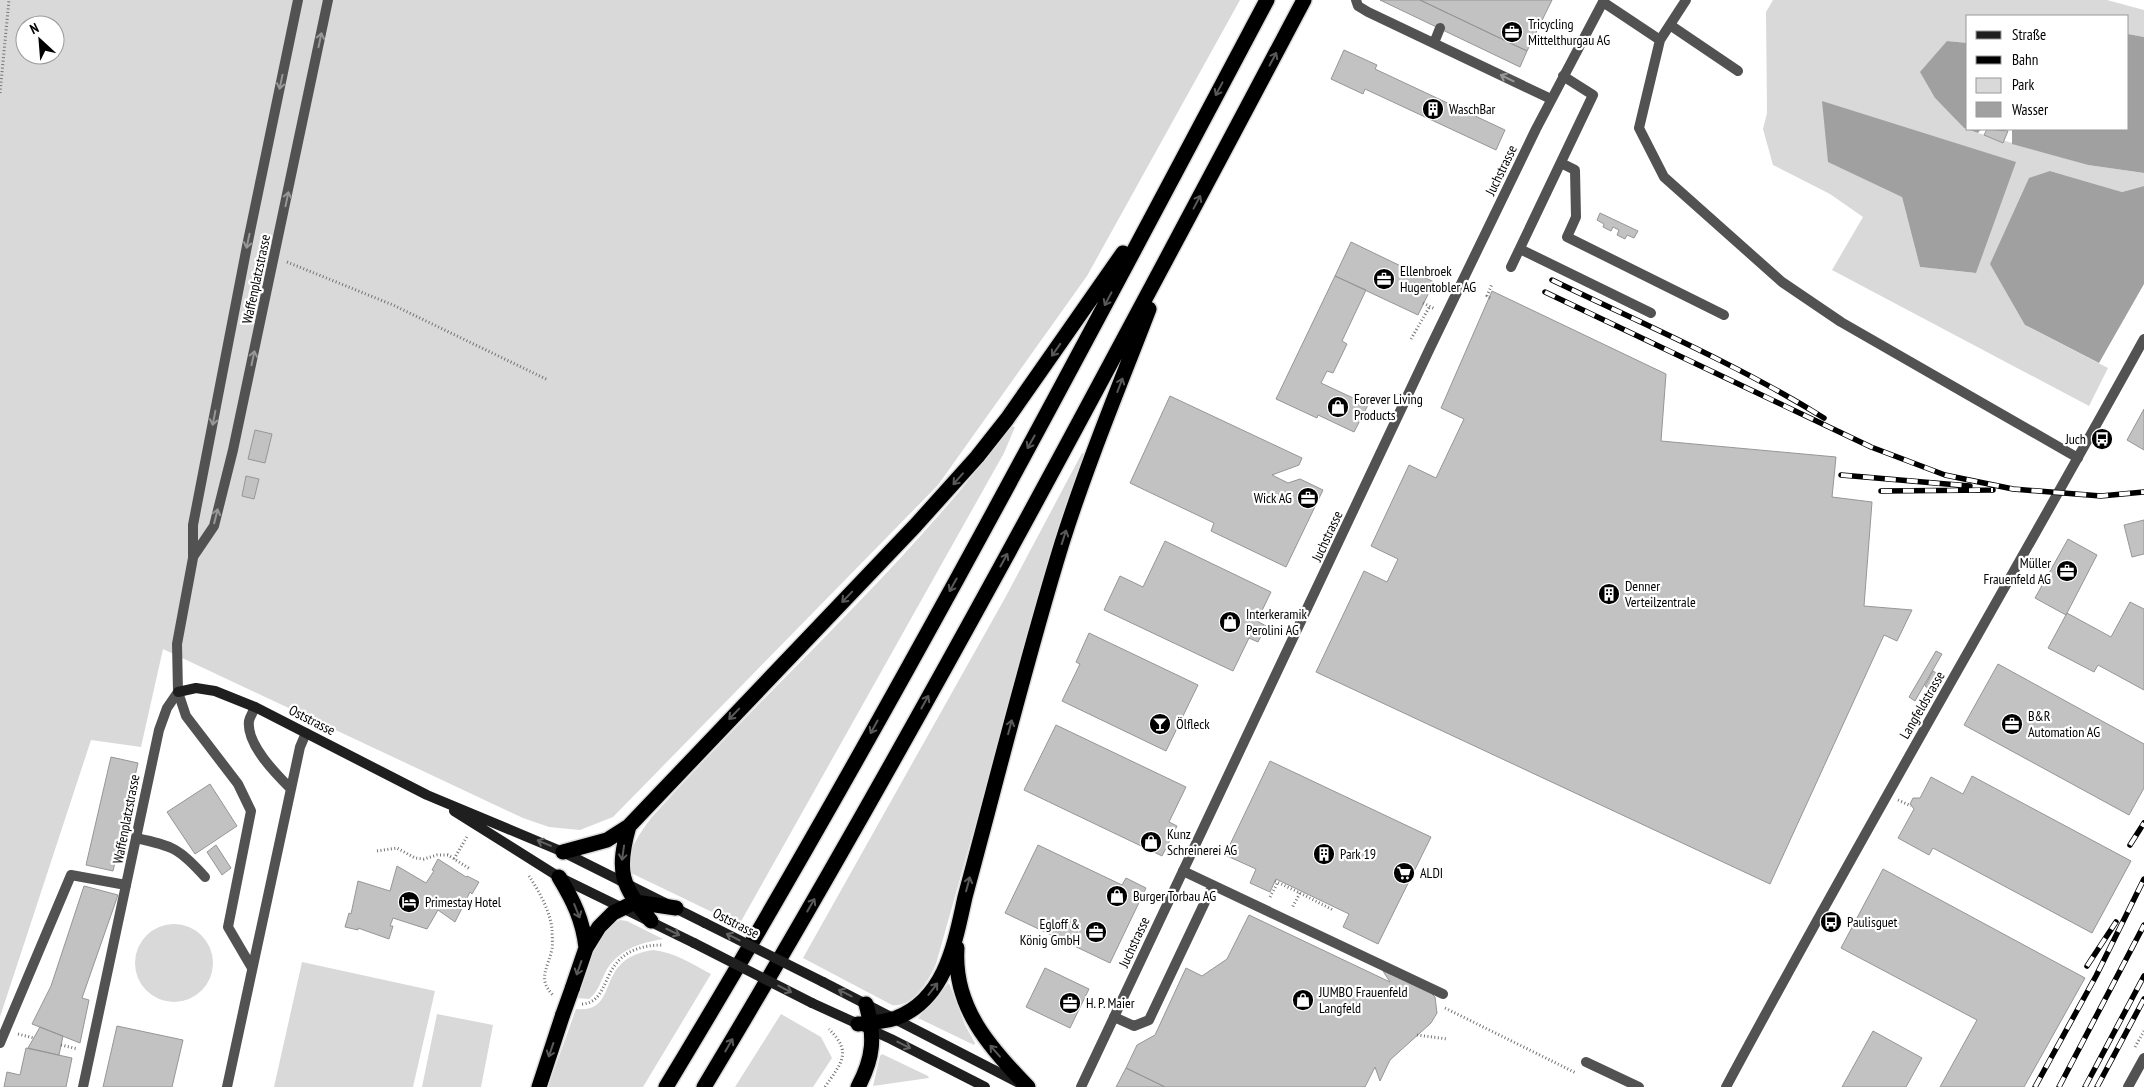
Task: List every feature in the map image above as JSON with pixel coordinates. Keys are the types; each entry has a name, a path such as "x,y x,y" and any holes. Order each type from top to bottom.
{"highway":[{"path":"666,1087 799,860 908,667 1054,400 1267,0"},
{"path":"704,1087 958,645 1304,0"},
{"path":"563,852 607,840 629,826 915,526 977,457 1007,419 1164,194"},
{"path":"867,1026 894,1018 916,1006 934,989 948,964 1040,618 1065,535 1092,455 1174,245"},
{"path":"629,826 622,852 622,870 629,905 651,921"},
{"path":"558,877 578,912 586,948"},
{"path":"538,1087 586,948 606,919 629,905 676,908"},
{"path":"958,932 957,968 962,992 971,1016 986,1040 1028,1087"},
{"path":"858,1087 872,1054 867,1026 866,1004"}],"main road":[{"name":"Oststrasse","path":"178,692 196,688 215,691 255,706 427,795 563,852 624,881 1028,1087"},
{"name":"Oststrasse","path":"427,795 558,877 629,905"},
{"path":"651,921 812,1003 867,1026 985,1087"}],"street":[{"name":"Waffenplatzstrasse","path":"82,1087 159,730 167,708 178,692 177,644 193,558 193,525 247,246 298,0"},
{"name":"Waffenplatzstrasse","path":"193,558 214,526 275,257 328,0"},
{"path":"1356,0 1358,6 1363,9 1551,99"},
{"path":"1686,0 1660,40 1639,128 1664,177 1782,282 1841,322 2078,458"},
{"path":"1604,1 1660,40"},
{"name":"Juchstrasse","path":"1081,1087 1430,348 1551,99 1604,1"},
{"path":"1670,25 1738,71"},
{"path":"1434,43 1440,28"},
{"path":"1511,267 1593,96 1563,76"},
{"path":"1561,163 1575,170 1576,217 1567,237 1724,314"},
{"path":"1520,249 1651,313"},
{"name":"Langfeldstrasse","path":"1726,1087 1858,845 2144,339"},
{"path":"178,692 186,716 238,784 251,811 228,927 252,968"},
{"path":"255,706 249,721 251,736 269,767 291,789"},
{"path":"227,1087 300,747 306,733"},
{"path":"136,838 170,845 190,860 205,877"},
{"path":"1182,871 1443,994"},
{"path":"0,1043 71,874 126,885"},
{"path":"1114,1017 1134,1026 1148,1020 1213,885"},
{"path":"2128,1087 2144,1058"},
{"path":"1586,1062 1639,1087"}],"path":[{"path":"0,93 8,0"},
{"path":"275,257 393,305 548,380"},
{"path":"1490,298 1487,296 1492,284"},
{"path":"1411,339 1430,306"},
{"path":"1898,800 1911,806"},
{"path":"454,859 468,835"},
{"path":"376,851 397,848 415,858 424,859 448,856 470,869"},
{"path":"1275,881 1333,910"},
{"path":"1286,920 1300,893"},
{"path":"1444,1007 1580,1074"},
{"path":"825,1087 842,1061 844,1050 840,1040 829,1029"},
{"path":"1417,1035 1447,1039"}],"green space":[{"path":"0,0 1240,0 1087,276 938,485 613,817 580,830 549,827 523,818 163,649 141,747 91,740 0,1017"},
{"path":"1773,0 2107,0 2144,10 2144,37 2129,34 2129,15 1966,15 1966,43 1947,41 1935,98 1966,130 2088,165 2144,173 2144,186 2122,192 2050,171 2025,325 2108,368 2089,406 1832,270 1863,217 1830,194 1773,165 1763,129 1767,113 1766,12","holes":["1902,197 1975,273 1920,267"]},
{"path":"1011,426 1015,427 1004,453 739,925 631,873 629,859 631,851 651,818 927,529"},
{"path":"1082,453 1085,454 1053,548 936,964 925,985 913,998 900,1005 892,1005 803,958 1005,598"},
{"path":"620,920 627,921 663,939 637,945 622,953 610,965 597,990 589,999 577,998 592,954 598,943 604,933"},
{"path":"174,924 189,927 202,935 210,948 213,963 210,978 202,991 189,999 174,1002 159,999 146,991 138,978 135,963 138,948 146,935 159,927"},
{"path":"653,950 676,956 711,974 643,1087 548,1087 576,1009 587,1009 595,1006 600,1001 615,971 621,964 636,954"},
{"path":"302,962 435,991 413,1087 274,1087"},
{"path":"949,983 965,1025 975,1043 974,1045 918,1018"},
{"path":"437,1014 493,1025 481,1087 422,1087"},
{"path":"781,1014 821,1037 832,1058 813,1087 735,1087"},
{"path":"882,1054 928,1076 929,1078 873,1086"}],"water":[{"path":"2129,34 2144,37 2144,173 2088,165 2012,144 2012,130 2129,130"},
{"path":"1947,41 1966,43 1966,129 1935,98 1920,72"},
{"path":"1822,101 2016,162 1976,273 1920,267 1902,197 1828,162"},
{"path":"1970,130 1980,130 1978,133"},
{"path":"2050,171 2122,192 2144,186 2144,284 2099,363 2025,325 1990,264 2029,178"}],"building":[{"path":"1380,0 1420,0 1527,51 1520,67"},
{"name":"Tricycling Mittelthurgau AG","path":"1420,0 1552,0 1527,51"},
{"name":"WaschBar","path":"1344,50 1377,65 1375,69 1505,130 1496,150 1365,89 1363,94 1331,79"},
{"path":"1986,130 2008,131 2003,143 1984,135"},
{"path":"1600,213 1638,231 1634,238 1627,235 1625,239 1617,235 1619,230 1613,227 1611,231 1603,227 1604,224 1597,220"},
{"name":"Ellenbroek Hugentobler AG","path":"1351,242 1434,282 1418,315 1335,276"},
{"path":"1335,276 1366,290 1342,341 1347,344 1333,373 1327,371 1321,383 1368,405 1354,432 1318,415 1317,418 1276,399"},
{"name":"Denner Verteilzentrale","path":"1492,291 1666,374 1661,441 1836,457 1832,497 1872,502 1864,606 1912,610 1897,641 1884,635 1770,884 1316,672 1364,571 1387,582 1398,559 1371,546 1409,465 1436,478 1464,419 1441,408"},
{"path":"1170,396 1302,458 1299,465 1272,475 1288,483 1300,479 1323,490 1286,567 1211,531 1214,523 1130,483"},
{"path":"2144,409 2144,450 2127,440"},
{"path":"255,430 272,434 265,463 248,459"},
{"path":"246,476 259,479 254,499 242,496"},
{"path":"2144,520 2144,554 2132,557 2124,525"},
{"path":"2068,539 2097,555 2066,615 2035,598"},
{"path":"1165,541 1271,592 1257,621 1266,626 1258,642 1249,638 1233,671 1104,610 1120,576 1143,587"},
{"path":"2130,602 2144,609 2144,690 2098,665 2094,672 2048,648 2067,613 2111,637"},
{"path":"1089,633 1198,685 1166,751 1062,701 1080,664 1076,662"},
{"path":"1936,651 1942,654 1915,701 1909,697"},
{"path":"1998,664 2144,744 2144,788 2129,815 1964,725"},
{"path":"1933,671 1938,674 1929,689 1925,686"},
{"path":"1056,725 1186,787 1169,822 1177,826 1162,856 1024,790"},
{"path":"111,757 138,763 113,871 86,865"},
{"name":"Park 19","path":"1270,761 1431,837 1378,944 1343,927 1349,914 1276,879 1270,892 1250,883 1256,869 1225,855"},
{"path":"1972,776 2131,861 2092,933 1933,848 1929,855 1898,838 1914,809 1910,804 1913,798 1920,798 1931,777 1963,794"},
{"path":"210,784 237,826 195,854 167,812"},
{"path":"216,845 231,868 222,875 207,852"},
{"path":"1038,845 1122,885 1126,878 1146,888 1110,963 1005,913"},
{"name":"Primestay Hotel","path":"438,859 466,877 479,882 472,894 470,892 455,922 438,910 427,929 393,918 389,939 358,928 358,930 345,927 349,913 351,914 358,881 390,891 397,866 426,883 434,871 432,870"},
{"path":"1883,869 2085,978 2024,1087 1940,1087 1977,1020 1841,948"},
{"path":"84,886 118,895 82,998 89,1000 80,1043 32,1024 51,986"},
{"name":"JUMBO Frauenfeld Langfeld","path":"1249,915 1390,982 1383,971 1428,990 1435,997 1437,1013 1431,1023 1390,1060 1380,1081 1375,1067 1365,1087 1165,1087 1126,1068 1137,1045 1155,1035 1186,968 1202,976 1227,959"},
{"path":"1045,968 1089,989 1070,1028 1026,1007"},
{"path":"117,1026 183,1040 172,1087 103,1087"},
{"path":"40,1027 63,1036 59,1055 28,1048"},
{"path":"1873,1031 1922,1058 1906,1087 1842,1087"},
{"path":"26,1048 72,1058 66,1087 4,1087 7,1072 20,1075"},
{"path":"1126,1068 1165,1087 1116,1087"}],"railway":[{"path":"1552,280 1724,362 1824,418"},
{"path":"1545,292 1871,447 1945,475 2013,489 2101,496 2144,492"},
{"path":"1841,475 1970,486"},
{"path":"1881,491 1993,490"},
{"path":"2130,845 2144,823"},
{"path":"2035,1087 2096,976 2144,879"},
{"path":"2087,966 2116,922"},
{"path":"2059,1087 2144,925"},
{"path":"2085,1087 2144,976"},
{"path":"2097,1087 2144,999"}],"place":[{"name":"Tricycling Mittelthurgau AG","path":"1512,32"},
{"name":"WaschBar","path":"1433,109"},
{"name":"Ellenbroek Hugentobler AG","path":"1384,279"},
{"name":"Forever Living Products","path":"1338,407"},
{"name":"Juch","path":"2102,439"},
{"name":"Wick AG","path":"1308,498"},
{"name":"Müller Frauenfeld AG","path":"2067,571"},
{"name":"Denner Verteilzentrale","path":"1609,594"},
{"name":"Interkeramik Perolini AG","path":"1230,622"},
{"name":"Ölfleck","path":"1160,724"},
{"name":"B&R Automation AG","path":"2012,724"},
{"name":"Kunz Schreinerei AG","path":"1151,842"},
{"name":"Park 19","path":"1324,854"},
{"name":"ALDI","path":"1404,873"},
{"name":"Burger Torbau AG","path":"1117,896"},
{"name":"Primestay Hotel","path":"409,902"},
{"name":"Paulisguet","path":"1831,922"},
{"name":"Egloff & König GmbH","path":"1096,932"},
{"name":"JUMBO Frauenfeld Langfeld","path":"1303,1000"},
{"name":"H. P. Maier","path":"1070,1003"}]}
